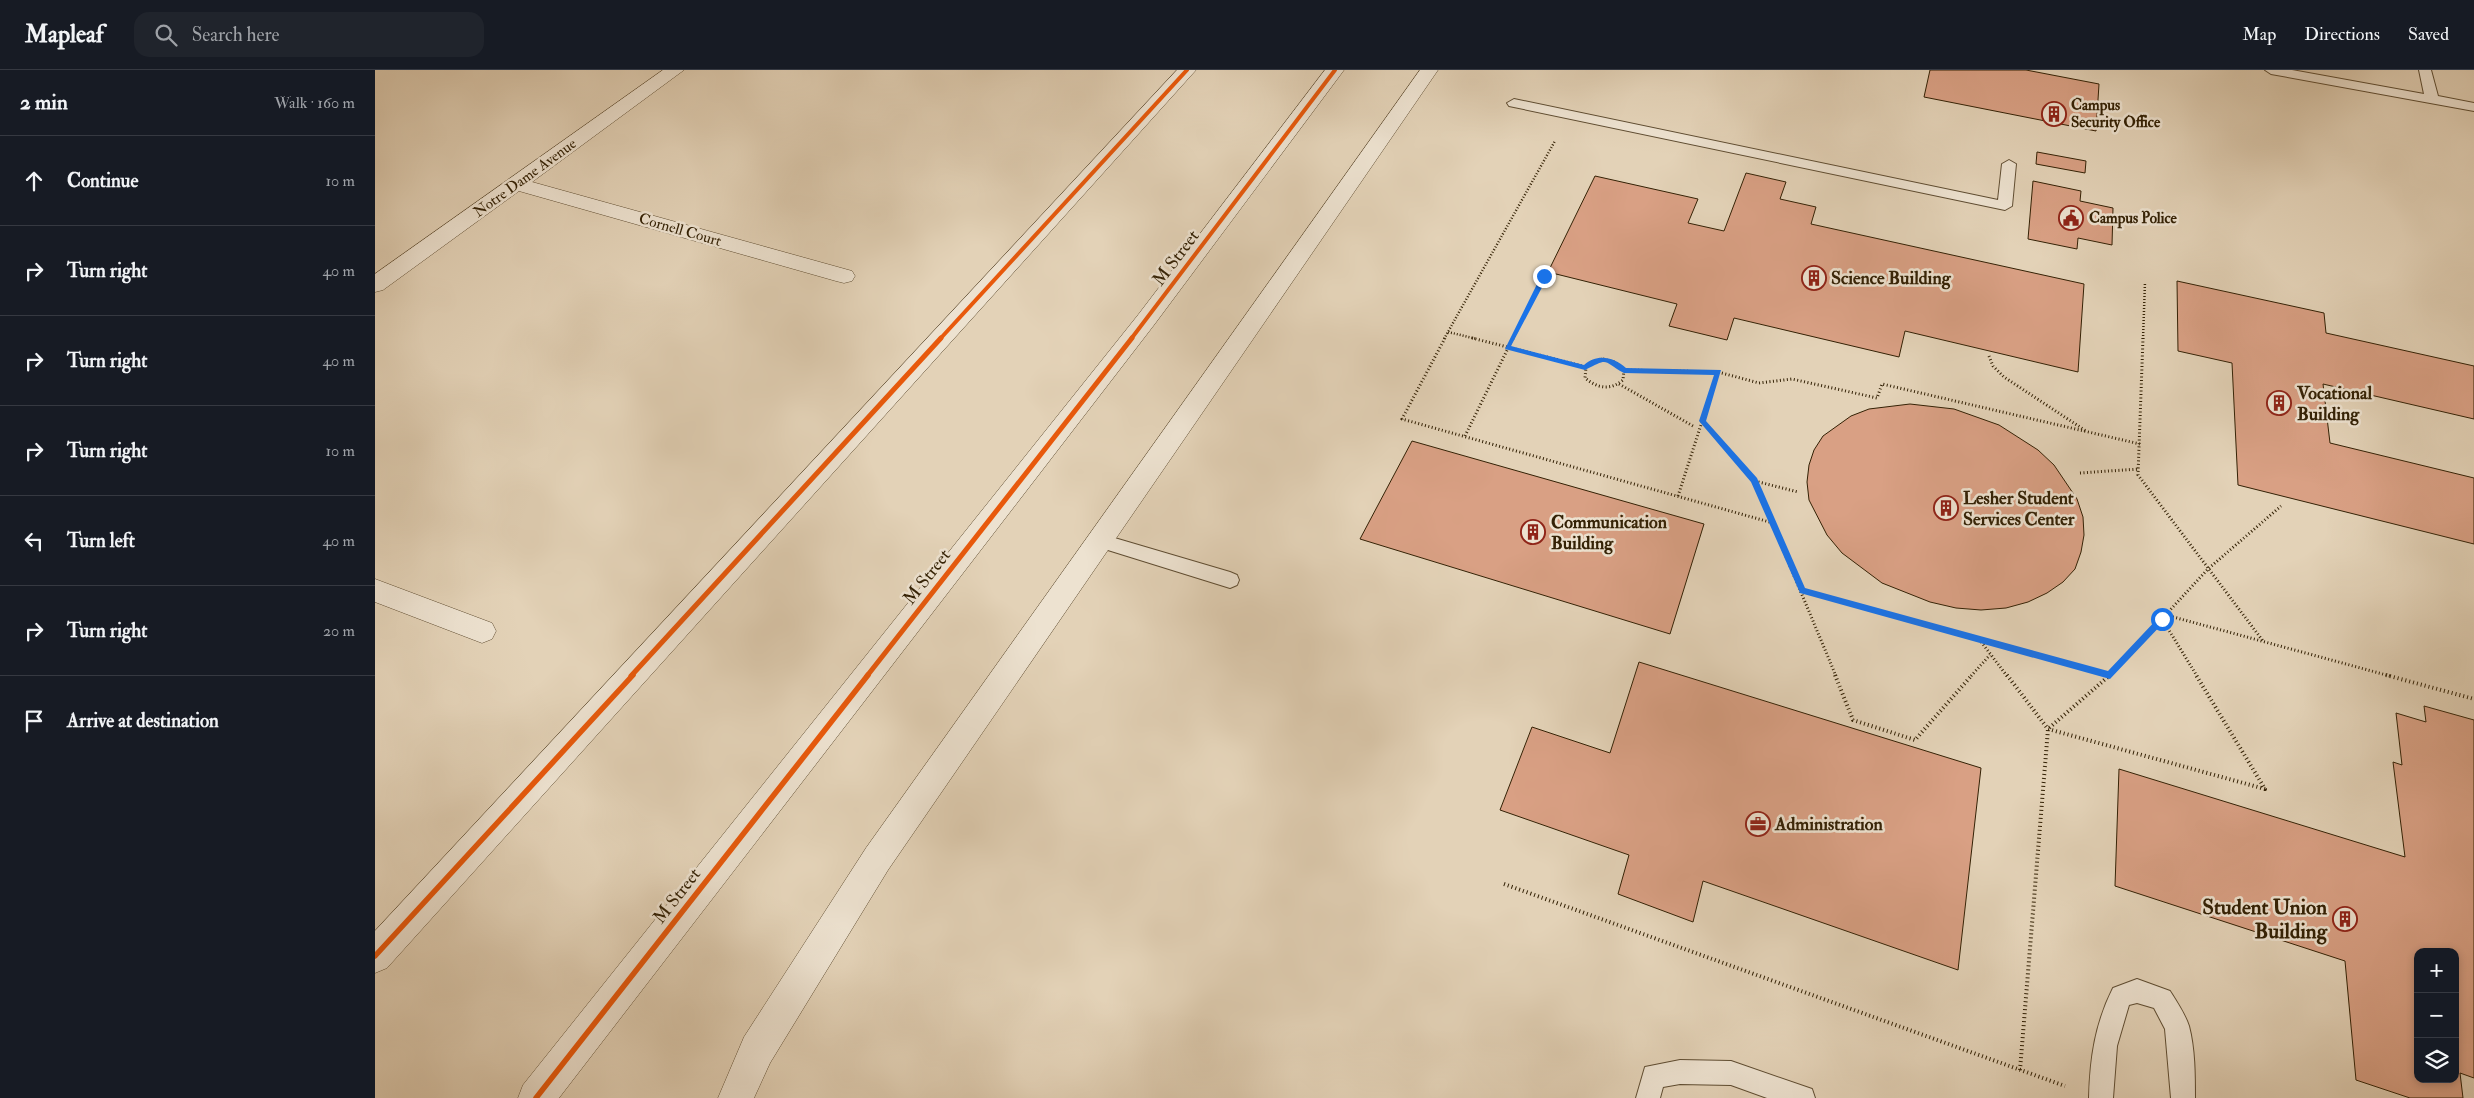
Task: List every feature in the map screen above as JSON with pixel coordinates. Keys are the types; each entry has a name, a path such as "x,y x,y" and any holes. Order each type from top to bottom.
{"street":[{"name":"Notre Dame Avenue","path":"375,285 675,70"},
{"path":"375,956 1187,70"},
{"name":"M Street","path":"536,1098 1146,320 1335,70"},
{"path":"736,1098 757,1050 877,859 1429,70"},
{"name":"Cornell Court","path":"516,184 844,276"},
{"path":"375,590 482,631"}],"lane":[{"path":"2271,70 2474,107"},
{"path":"2425,70 2431,100"},
{"path":"1514,103 2005,206 2009,164"},
{"path":"1101,541 1230,580"},
{"path":"2101,1098 2102,1051 2109,1018 2121,996 2137,991 2162,999 2177,1027 2183,1066 2183,1098"},
{"path":"1648,1098 1654,1076 1680,1072 1731,1073 1803,1098"}],"path":[{"path":"1558,136 1448,332 1403,419 1773,523"},
{"path":"1465,436 1544,276"},
{"path":"2145,282 2138,475 2263,641"},
{"path":"1448,332 1585,367"},
{"path":"1989,356 1993,366 2004,377 2089,433"},
{"path":"1585,367 1591,362 1603,359 1615,362 1624,370 1718,372 1759,383 1792,380 1877,398 1882,384 2140,444"},
{"path":"1585,367 1585,378 1594,385 1607,388 1619,384 1625,375 1624,370"},
{"path":"1678,496 1718,372"},
{"path":"1619,384 1693,426"},
{"path":"1702,421 1754,480 1803,591 1853,720 1915,740 1990,654"},
{"path":"2080,473 2139,469"},
{"path":"1754,480 1798,492"},
{"path":"2020,1070 2048,729 2110,675 2208,569 2281,506"},
{"path":"1803,591 2110,675"},
{"path":"2165,615 2474,699"},
{"path":"1979,640 2048,729 2265,789 2162,619"},
{"path":"1503,884 2072,1089"}],"building":[{"name":"Campus Security Office","path":"1930,70 2026,70 2099,84 2096,131 1924,97"},
{"name":"Campus Police","path":"2037,152 2086,161 2085,173 2036,164"},
{"name":"Science Building","path":"1746,173 1786,182 1780,199 1816,207 1811,224 2084,284 2078,372 1905,331 1899,357 1734,318 1727,340 1669,326 1677,304 1548,272 1595,176 1698,199 1688,223 1724,231"},
{"name":"Campus Police","path":"2033,181 2081,191 2080,201 2113,208 2112,245 2078,238 2077,249 2028,239"},
{"name":"Vocational Building","path":"2177,281 2324,313 2326,333 2474,366 2474,419 2323,384 2330,443 2474,478 2474,544 2238,485 2232,363 2178,351"},
{"name":"Lesher Student Services Center","path":"1910,404 1954,409 1999,425 2038,450 2054,465 2077,499 2083,517 2084,535 2081,552 2075,569 2063,582 2047,593 2028,602 2006,608 1981,610 1956,608 1930,602 1882,583 1842,553 1827,535 1809,500 1807,482 1809,465 1814,450 1823,436 1851,416 1869,409"},
{"name":"Communication Building","path":"1412,441 1704,524 1670,634 1360,539"},
{"name":"Administration","path":"1639,662 1981,768 1958,970 1703,881 1693,922 1618,894 1629,855 1500,810 1532,727 1610,753"},
{"name":"Student Union Building","path":"2424,706 2474,720 2474,1078 2460,1073 2463,1098 2410,1098 2356,1080 2345,961 2115,886 2119,769 2405,857 2393,762 2402,765 2396,713 2426,722"}],"cycle path":[{"path":"375,956 1187,70"},
{"path":"536,1098 1146,320 1335,70"}],"place":[{"name":"Campus Security Office","path":"2054,114"},
{"name":"Campus Police","path":"2071,218"},
{"name":"Science Building","path":"1814,278"},
{"name":"Vocational Building","path":"2279,403"},
{"name":"Lesher Student Services Center","path":"1946,508"},
{"name":"Communication Building","path":"1533,532"},
{"name":"Administration","path":"1758,824"},
{"name":"Student Union Building","path":"2345,919"}],"route":[{"path":"1544,276 1507,348 1585,367 1591,362 1603,359 1615,362 1624,370 1718,372 1702,421 1754,480 1803,591 2110,675 2162,619"}]}
